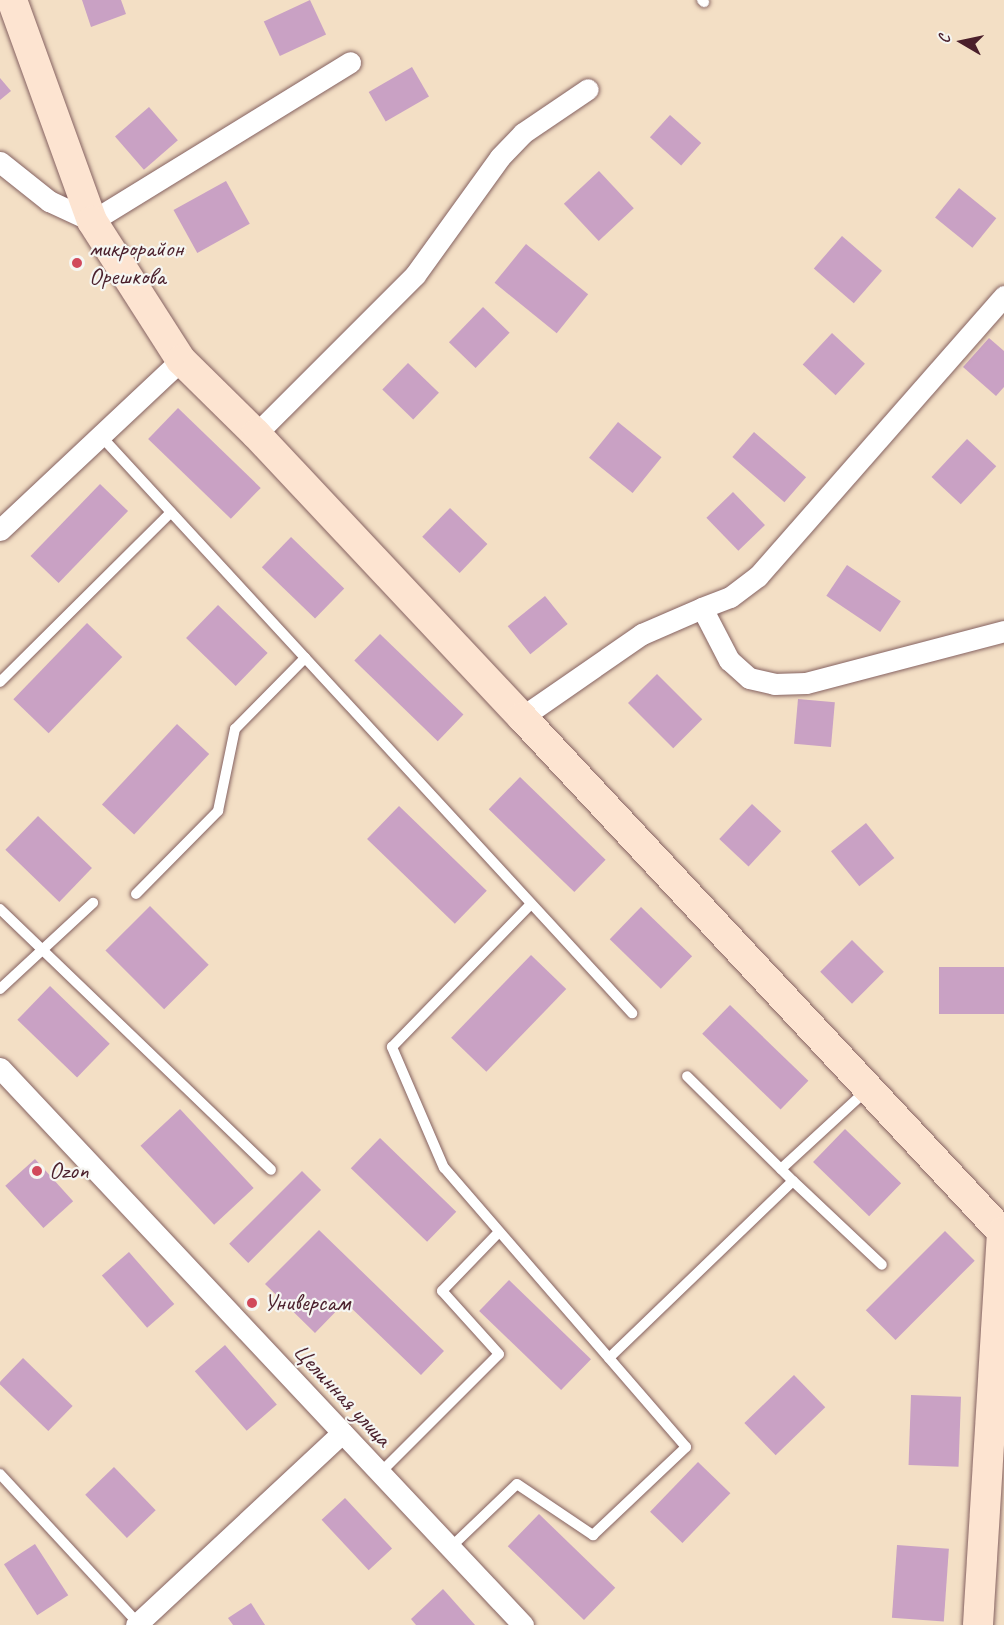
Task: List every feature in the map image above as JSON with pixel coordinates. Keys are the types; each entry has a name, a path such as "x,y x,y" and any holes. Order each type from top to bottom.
{"street":[{"path":"12,0 92,221 181,360 256,434 1002,1232 996,1450 978,1625"},
{"path":"92,221 350,62"},
{"path":"256,434 415,275 500,157 523,133 588,89"},
{"path":"0,162 48,201 92,221"},
{"path":"522,717 642,634 730,597 758,576 1004,296"},
{"path":"2,523 181,360"},
{"path":"702,608 729,660 748,678 774,684 806,683 1004,631"},
{"name":"Целинная улица","path":"0,1068 523,1625"},
{"path":"138,1624 342,1433"}],"lane":[{"path":"100,435 632,1013"},
{"path":"0,682 171,512"},
{"path":"136,894 218,811 235,729 305,658"},
{"path":"0,989 93,903"},
{"path":"450,1547 517,1484 594,1535 686,1448 444,1168 392,1047 531,904"},
{"path":"0,909 271,1170"},
{"path":"687,1076 882,1265"},
{"path":"781,1169 868,1088"},
{"path":"609,1358 794,1181"},
{"path":"380,1473 499,1354 442,1291 499,1232"},
{"path":"0,1474 138,1624"}],"building":[{"path":"82,0 121,0 126,14 91,27"},
{"path":"310,0 326,34 280,56 264,22"},
{"path":"412,67 429,96 386,121 369,92"},
{"path":"0,78 11,91 0,100"},
{"path":"149,107 178,140 144,170 115,137"},
{"path":"670,115 701,143 681,165 650,137"},
{"path":"599,171 634,208 599,241 564,204"},
{"path":"226,181 250,224 197,253 174,210"},
{"path":"959,188 996,218 972,248 935,218"},
{"path":"842,236 882,271 854,303 814,268"},
{"path":"526,244 588,294 557,333 495,283"},
{"path":"483,307 510,333 476,368 449,342"},
{"path":"832,333 865,364 836,395 803,364"},
{"path":"989,338 1004,351 1004,387 996,396 963,367"},
{"path":"408,363 439,393 413,419 382,390"},
{"path":"178,408 261,488 231,519 148,439"},
{"path":"618,422 662,457 633,493 589,458"},
{"path":"754,432 806,477 784,502 732,457"},
{"path":"967,439 996,466 961,504 932,477"},
{"path":"100,484 128,511 59,583 31,556"},
{"path":"733,492 765,525 738,551 706,518"},
{"path":"450,508 487,544 460,573 422,537"},
{"path":"291,537 344,588 315,619 262,567"},
{"path":"847,565 901,601 880,632 826,596"},
{"path":"545,596 568,624 530,654 508,626"},
{"path":"218,605 268,653 236,686 186,638"},
{"path":"87,623 122,657 49,733 13,699"},
{"path":"380,634 463,715 438,741 354,661"},
{"path":"657,674 702,719 673,748 628,703"},
{"path":"798,699 835,702 831,747 794,744"},
{"path":"177,724 209,754 134,834 102,804"},
{"path":"520,777 606,860 574,892 489,809"},
{"path":"752,804 781,831 749,866 719,839"},
{"path":"399,806 487,891 455,924 367,839"},
{"path":"38,816 92,868 59,902 5,850"},
{"path":"866,823 894,858 859,886 831,851"},
{"path":"150,906 209,965 164,1009 105,951"},
{"path":"641,907 692,956 661,989 610,939"},
{"path":"852,940 884,972 852,1004 820,972"},
{"path":"531,955 566,989 486,1072 451,1038"},
{"path":"939,967 1004,967 1004,1014 939,1014"},
{"path":"50,986 110,1044 77,1077 17,1020"},
{"path":"730,1005 808,1081 781,1109 702,1034"},
{"path":"180,1109 254,1188 214,1225 141,1146"},
{"path":"845,1129 901,1183 869,1216 813,1162"},
{"path":"380,1138 456,1212 427,1242 351,1168"},
{"path":"35,1159 73,1201 43,1228 5,1186"},
{"path":"302,1171 321,1190 248,1263 229,1244"},
{"path":"319,1230 444,1351 421,1375 345,1302 315,1333 265,1284"},
{"path":"945,1231 975,1261 896,1340 866,1310"},
{"path":"129,1252 174,1304 147,1328 102,1276"},
{"path":"509,1280 591,1359 561,1390 479,1311"},
{"path":"225,1345 277,1405 247,1431 195,1371"},
{"path":"23,1358 73,1406 48,1431 0,1384"},
{"path":"794,1375 825,1407 776,1455 744,1423"},
{"path":"911,1395 961,1397 959,1467 909,1465"},
{"path":"698,1462 730,1493 682,1543 650,1512"},
{"path":"114,1467 156,1510 127,1538 85,1495"},
{"path":"345,1498 392,1548 369,1570 322,1520"},
{"path":"539,1514 615,1588 584,1620 508,1546"},
{"path":"35,1544 68,1595 37,1615 4,1564"},
{"path":"897,1545 949,1549 944,1621 892,1618"},
{"path":"443,1589 475,1625 416,1625 411,1619"},
{"path":"251,1603 265,1625 233,1625 228,1618"}],"place":[{"name":"микрорайон Орешкова","path":"77,263"},
{"name":"Ozon","path":"37,1171"},
{"name":"Универсам","path":"252,1303"}]}
